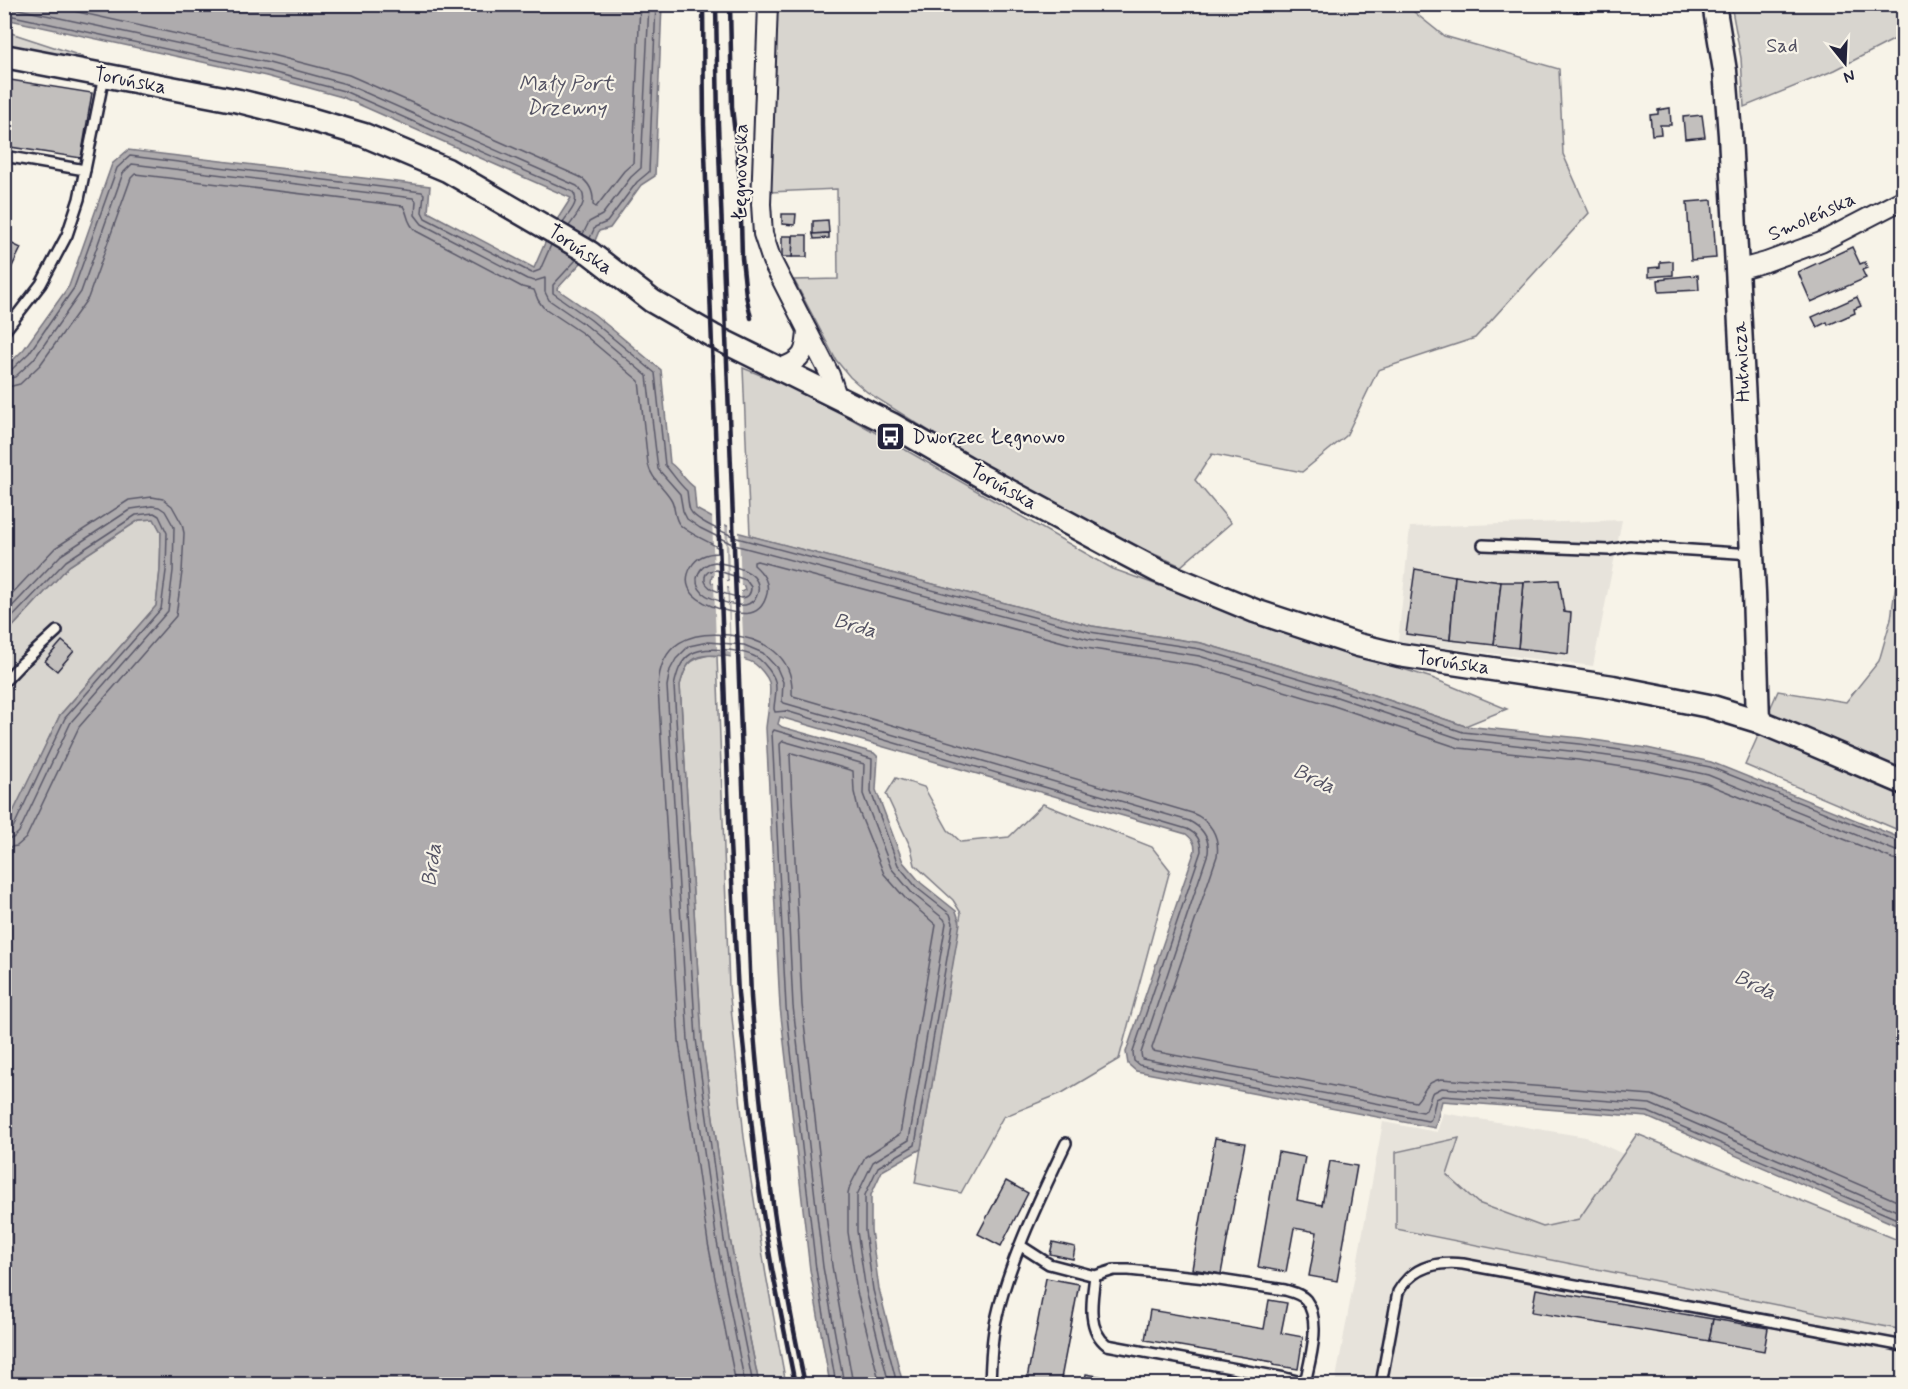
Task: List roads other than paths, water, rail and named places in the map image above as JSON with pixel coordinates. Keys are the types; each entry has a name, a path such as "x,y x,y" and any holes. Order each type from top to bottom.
{"street":[{"name":"Łęgnowska","path":"768,4 761,204 763,234 772,261 830,375 837,396"},
{"name":"Hutnicza","path":"1714,4 1728,100 1752,554 1758,721"},
{"name":"Toruńska","path":"4,56 239,101 299,116 364,135 447,170 551,229 590,254 652,301 727,343 891,424 1118,550 1206,591 1285,621 1358,645 1399,655 1653,694 1708,706 1758,721 1904,783"},
{"name":"Smoleńska","path":"1737,270 1821,242 1904,200"},
{"path":"780,368 793,364 803,354 807,330"}],"lane":[{"path":"4,332 41,284 67,235 79,199 104,76"},
{"path":"4,156 85,170"},
{"path":"1483,545 1609,550 1630,546 1752,554"},
{"path":"4,682 57,631"},
{"path":"990,1384 991,1352 996,1320 1021,1246 1066,1143"},
{"path":"1021,1246 1049,1264 1095,1276 1114,1270 1129,1270 1206,1278 1296,1293 1305,1298 1309,1306 1313,1330 1305,1384 1107,1346 1096,1334 1093,1321 1092,1300 1095,1276"},
{"path":"1381,1384 1398,1292 1403,1283 1420,1269 1443,1263 1463,1264 1904,1346"}],"water":[{"path":"5,5 662,5 655,176 641,185 610,228 599,231 590,253 557,289 595,315 661,370 670,463 694,487 696,509 740,533 1092,626 1201,643 1338,683 1465,726 1581,738 1647,748 1711,762 1903,839 1903,1228 1647,1117 1442,1101 1435,1128 1136,1071 1128,1064 1126,1052 1195,850 1190,837 780,717 778,724 782,727 874,753 878,757 876,790 903,862 921,883 956,911 960,923 921,1149 882,1171 871,1195 871,1230 879,1289 903,1384 830,1384 810,1270 780,1007 766,728 770,686 763,672 750,661 708,655 696,658 690,663 680,685 702,1039 730,1239 759,1384 5,1384 4,831 60,715 156,606 161,532 154,519 139,520 69,566 5,635 5,368 24,349 69,286 112,164 128,150 430,186 428,212 534,268 551,229 571,198 342,97 266,76 5,19","holes":["712,576 744,586 745,590 741,592 712,583"]}],"railway":[{"path":"703,4 704,125 730,843 738,994 757,1176 772,1269 795,1384"},
{"path":"716,4 718,124 751,997 771,1192 786,1288 805,1384"},
{"path":"730,4 732,107 740,180 742,258 751,318"}],"place":[{"name":"Dworzec Łęgnowo","path":"891,437"}],"park label":[{"name":"Sad","path":"1782,46"}],"water label":[{"name":"Mały Port Drzewny","path":"566,96"},
{"name":"Brda","path":"855,626"},
{"name":"Brda","path":"1314,779"},
{"name":"Brda","path":"432,865"},
{"name":"Brda","path":"1755,985"}]}
